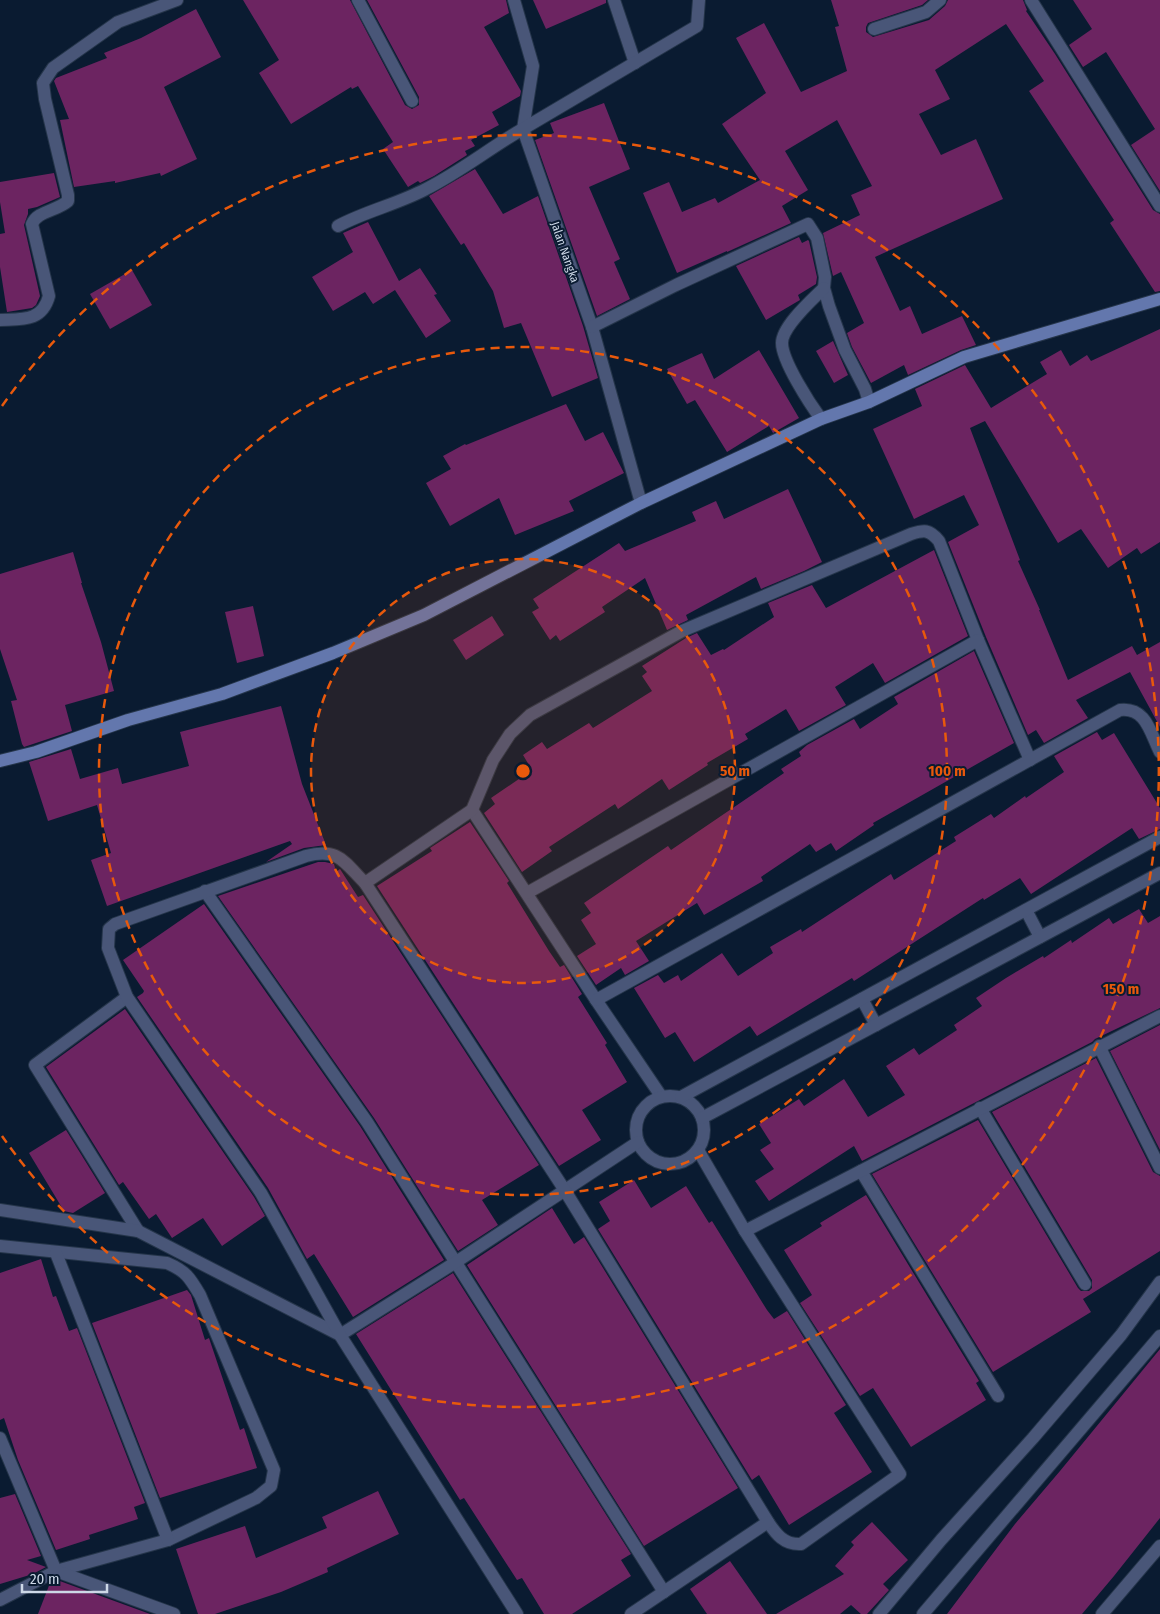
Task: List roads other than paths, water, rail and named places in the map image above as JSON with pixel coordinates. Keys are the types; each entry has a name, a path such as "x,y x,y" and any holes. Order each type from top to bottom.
{"street":[{"path":"0,320 28,319 40,313 47,306 49,296 32,224 38,216 63,206 68,201 45,99 43,82 52,68 144,6 177,0"},
{"path":"358,0 412,101"},
{"name":"Jalan Nangka","path":"514,0 533,66 522,129 592,328 641,503"},
{"path":"614,0 635,63"},
{"path":"338,226 425,190 463,169 522,129 697,26 699,0"},
{"path":"874,30 926,12 940,0"},
{"path":"1031,0 1160,206"},
{"path":"592,328 676,285 808,224 817,238 825,277 824,288 845,350 865,389 869,402"},
{"path":"821,419 798,383 786,358 782,342 787,330 800,311 824,288"},
{"path":"0,761 36,752 128,720 222,694 333,653 424,615 641,503 821,419 869,402 964,358 1160,298"},
{"path":"365,883 472,810 493,760 510,734 530,715 682,630 922,531 932,533 939,541 978,640 1030,760"},
{"path":"527,893 978,640"},
{"path":"596,1000 1120,710 1128,709 1143,717 1160,752"},
{"path":"472,810 661,1096"},
{"path":"681,1096 695,1106 702,1118 704,1134 698,1150 683,1162 665,1164 648,1157 638,1142 636,1123 644,1106 661,1096 681,1096 1160,837"},
{"path":"517,1614 340,1335 261,1193 127,997 108,948 109,930 115,924 321,852 330,853 342,859 365,883 564,1189 768,1522 782,1540 801,1544 900,1474 744,1231 698,1150"},
{"path":"702,1118 1160,873"},
{"path":"205,891 367,1122 664,1592"},
{"path":"1026,910 1040,937"},
{"path":"127,997 35,1066 138,1231"},
{"path":"862,999 876,1025"},
{"path":"744,1231 1160,1016"},
{"path":"1099,1046 1160,1168"},
{"path":"980,1108 1085,1284"},
{"path":"340,1335 456,1262 638,1142"},
{"path":"861,1171 998,1396"},
{"path":"0,1210 138,1231 340,1335"},
{"path":"0,1246 167,1263 180,1268 188,1275 200,1295 274,1470 271,1486 256,1498 168,1540 56,1571 0,1600"},
{"path":"56,1253 168,1540"},
{"path":"879,1614 941,1540 1033,1438 1121,1335 1160,1282"},
{"path":"924,1614 1160,1336"},
{"path":"0,1438 56,1571 174,1614"},
{"path":"631,1614 768,1522"},
{"path":"1102,1614 1160,1546"}]}
